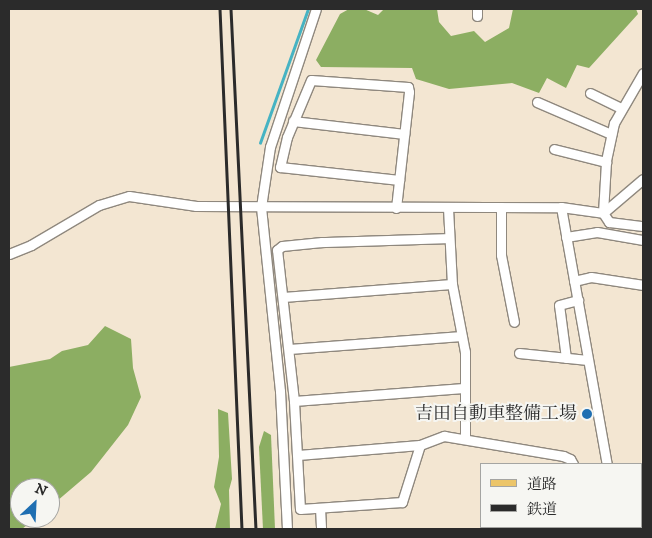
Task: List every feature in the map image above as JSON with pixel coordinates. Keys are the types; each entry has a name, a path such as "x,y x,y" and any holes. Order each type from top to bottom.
{"street":[{"path":"287,529 280,391 261,207 270,147 316,9"},
{"path":"643,73 621,108 611,134 606,162 603,213 608,222 643,226"},
{"path":"396,208 409,92 401,85 311,80 293,121 280,166 399,180"},
{"path":"590,93 621,108"},
{"path":"537,102 611,134"},
{"path":"293,121 404,134"},
{"path":"554,149 606,162"},
{"path":"9,254 31,245 99,205 128,196 196,206 561,207 603,213 643,180"},
{"path":"501,207 501,255 514,322"},
{"path":"561,207 607,463"},
{"path":"448,208 447,238 452,284 462,336 465,438"},
{"path":"566,237 598,232 643,240"},
{"path":"420,445 402,502 300,509 294,401 277,250 282,246 447,238"},
{"path":"574,281 591,278 643,285"},
{"path":"283,297 452,284"},
{"path":"566,358 559,305 578,300"},
{"path":"289,349 462,336"},
{"path":"519,353 588,360"},
{"path":"294,401 464,388"},
{"path":"298,455 420,445 444,436 465,438 562,456 570,459 572,463"},
{"path":"320,508 322,529"}],"green space":[{"path":"349,9 364,9 378,15 384,9 437,9 439,22 451,36 474,31 485,42 509,28 513,9 636,9 638,14 589,68 577,65 566,88 547,78 539,93 512,83 449,89 416,79 412,68 321,67 316,60 340,14"},
{"path":"105,326 131,339 133,368 141,397 128,425 91,472 60,498 60,478 10,478 10,528 23,528 9,529 9,367 50,359 62,351 88,345"},
{"path":"218,409 228,413 232,479 229,490 230,529 215,529 221,504 214,487 219,457"},
{"path":"264,431 271,435 275,529 263,529 259,447"}],"waterway":[{"path":"260,143 308,9"}],"railway":[{"path":"220,9 242,529"},
{"path":"231,9 256,529"}],"place":[{"name":"吉田自動車整備工場","path":"587,414"}]}
